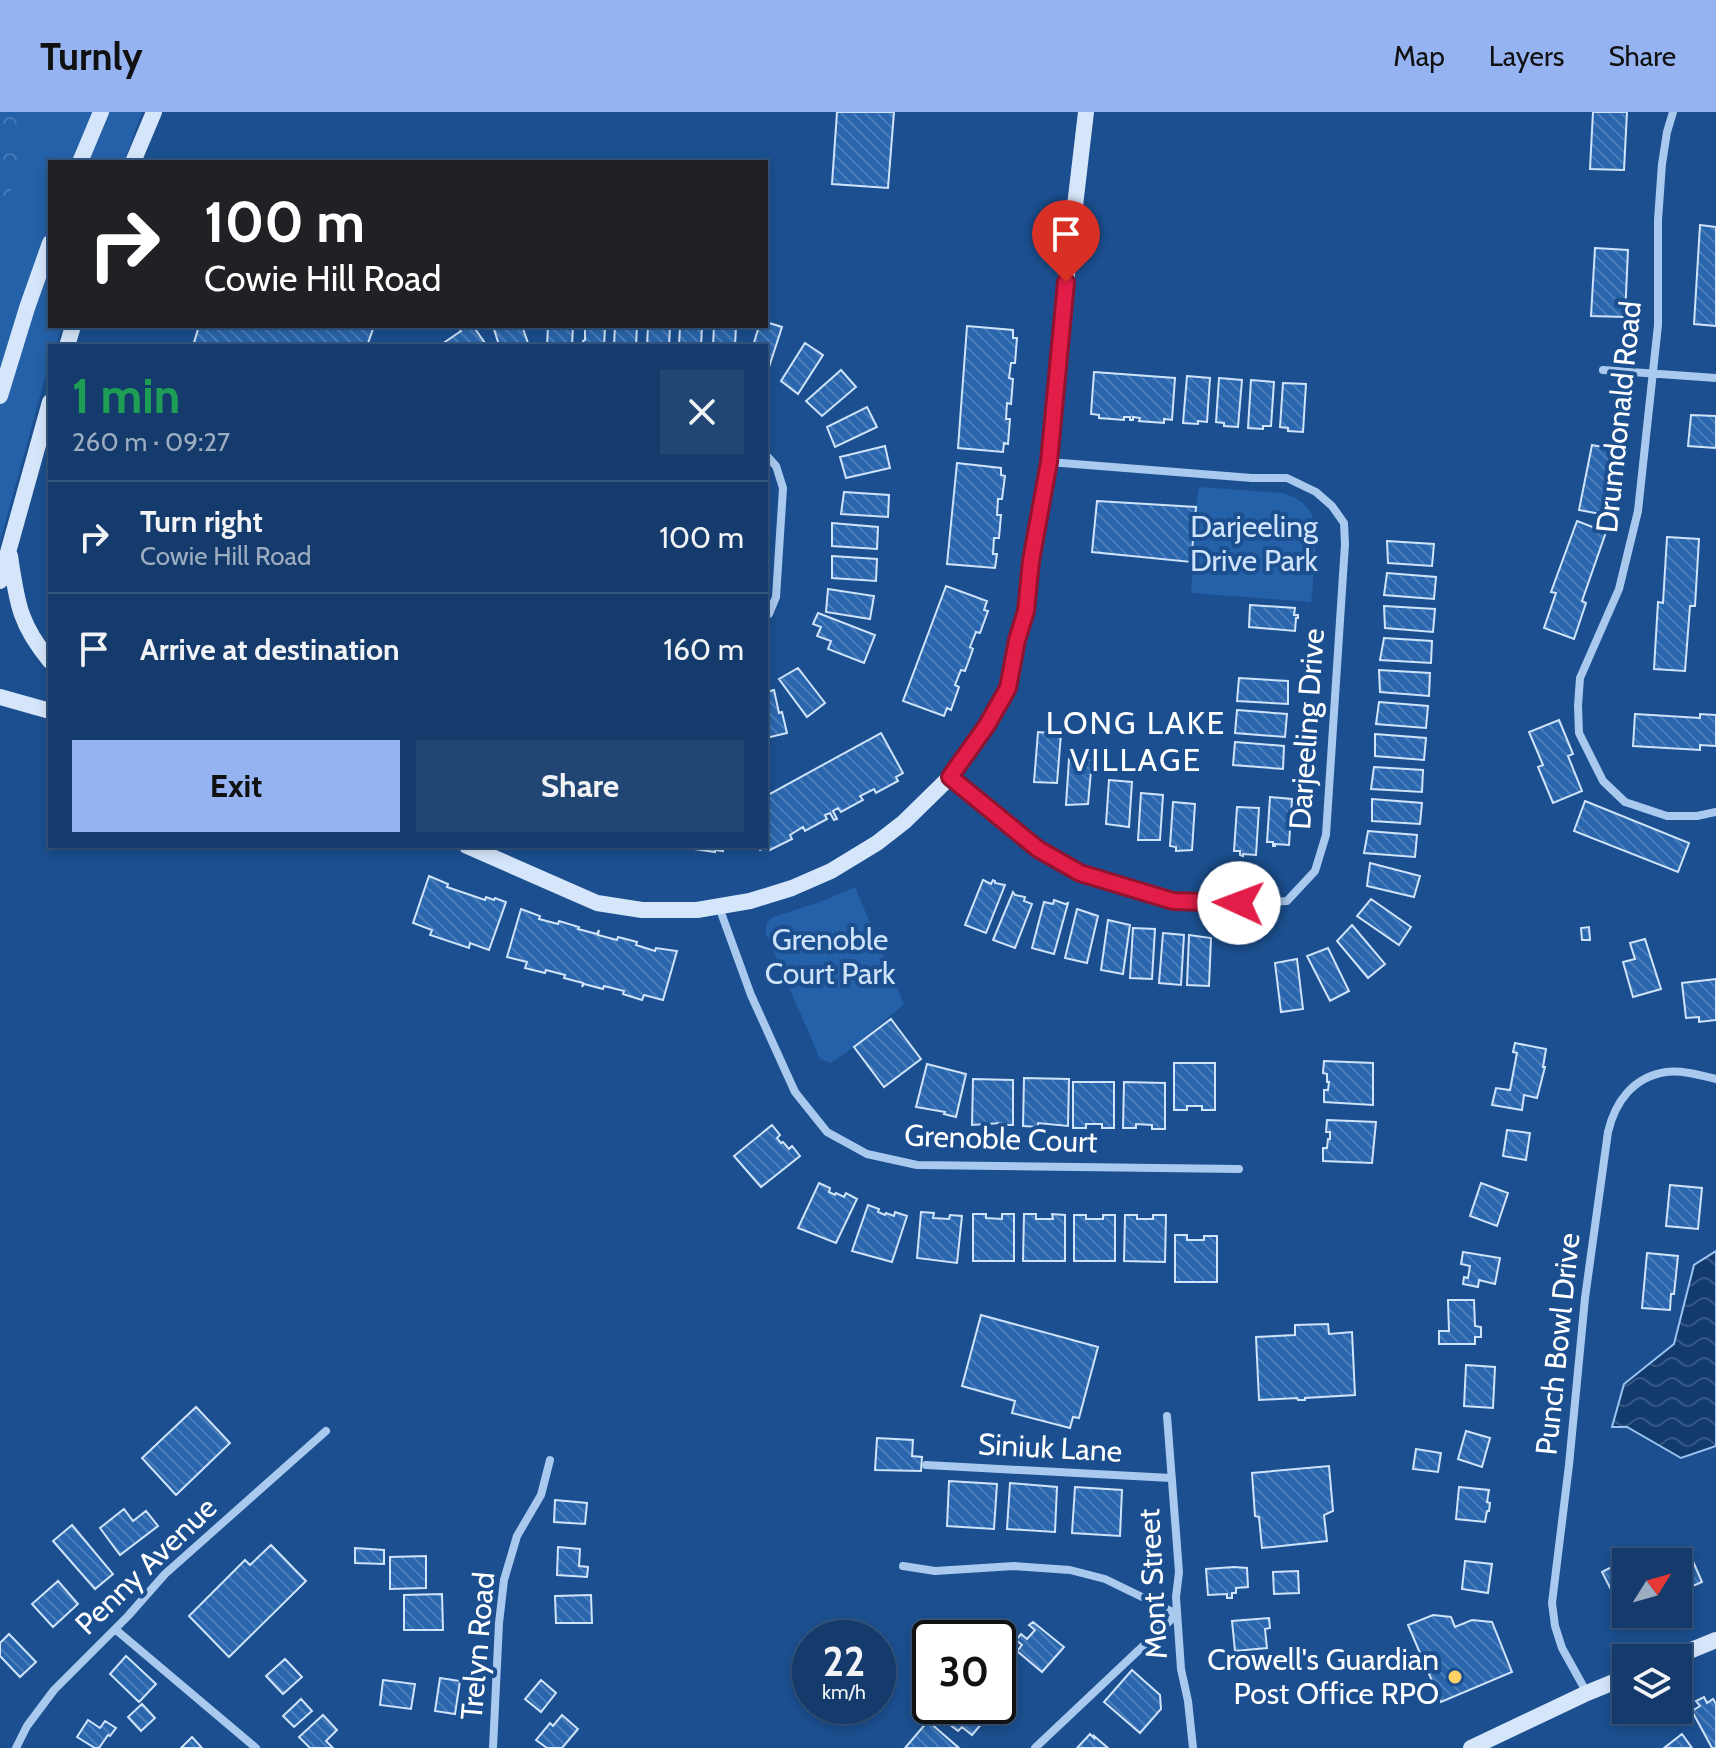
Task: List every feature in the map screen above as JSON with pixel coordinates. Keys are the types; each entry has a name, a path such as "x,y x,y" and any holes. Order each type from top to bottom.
{"street":[{"path":"81,160 101,112"},
{"path":"134,160 154,112"},
{"path":"472,848 597,903 642,910 697,910 750,901 831,871 904,822 950,777 987,725 1008,688 1026,611 1031,561 1056,463 1059,342 1086,112"},
{"name":"Drumdonald Road","path":"1673,112 1662,164 1658,220 1658,325 1638,511 1619,589 1580,678 1579,733 1603,781 1625,802 1667,816 1697,816 1716,812"},
{"path":"0,396 48,249"},
{"path":"1603,370 1716,378"},
{"path":"0,581 48,409"},
{"path":"768,457 776,466 783,488 776,597 768,615"},
{"name":"Darjeeling Drive","path":"950,777 1038,849 1080,873 1173,901 1287,901 1315,871 1326,835 1344,523 1332,506 1316,492 1287,478 1056,463"},
{"path":"8,550 24,624 48,659"},
{"path":"0,697 48,710"},
{"name":"Grenoble Court","path":"719,906 751,995 795,1092 827,1132 867,1154 917,1165 1239,1169"},
{"name":"Punch Bowl Drive","path":"1587,1693 1562,1648 1552,1603 1585,1298 1608,1132 1612,1115 1621,1099 1633,1086 1649,1077 1666,1072 1683,1072 1716,1079"},
{"name":"Mont Street","path":"1167,1416 1179,1572 1176,1597 1181,1669 1193,1748"},
{"name":"Penny Avenue","path":"16,1748 27,1726 54,1690 165,1574 326,1431"},
{"name":"Trelyn Road","path":"493,1748 504,1580 517,1536 541,1495 550,1460"},
{"name":"Siniuk Lane","path":"926,1465 1171,1478"},
{"path":"903,1566 935,1571 1014,1566 1070,1570 1105,1579 1177,1614 1035,1748"},
{"path":"115,1629 256,1748"},
{"path":"1692,1650 1716,1640"},
{"path":"1471,1748 1612,1683"}],"green space":[{"path":"0,112 142,112 125,160 48,160 48,328 62,328 56,344 48,344 48,367 0,542"},
{"path":"0,112 28,112 0,241"},
{"name":"Darjeeling Drive Park","path":"1199,487 1283,493 1309,509 1316,534 1311,602 1191,593"},
{"name":"Grenoble Court Park","path":"855,887 904,1004 831,1063 820,1059 766,929 773,917"}],"water":[{"path":"1716,1251 1716,1446 1681,1458 1627,1427 1612,1427 1624,1384 1674,1344 1694,1265"}],"building":[{"path":"837,112 894,112 888,188 832,184"},
{"path":"1593,112 1627,112 1624,170 1590,169"},
{"path":"1700,225 1716,227 1716,326 1694,324"},
{"path":"1595,248 1628,250 1625,317 1591,316"},
{"path":"768,323 782,327 768,370 768,344 754,344 758,328 768,328"},
{"path":"967,326 1013,330 1013,338 1017,338 1015,363 1011,363 1009,378 1013,379 1011,404 1007,403 1006,419 1010,419 1008,444 1004,443 1003,452 958,448"},
{"path":"198,328 373,328 368,344 194,344"},
{"path":"459,328 474,328 486,344 446,344 445,342 461,331"},
{"path":"494,328 523,328 528,344 499,344"},
{"path":"548,328 573,328 572,344 547,344"},
{"path":"585,328 605,328 604,344 582,344"},
{"path":"615,328 637,328 636,344 614,344"},
{"path":"648,328 670,328 669,344 647,344"},
{"path":"680,328 702,328 701,344 679,344"},
{"path":"714,328 736,328 735,344 713,344"},
{"path":"805,343 823,355 798,394 781,381"},
{"path":"841,370 856,387 822,416 806,401"},
{"path":"1094,372 1175,378 1172,420 1164,419 1164,423 1139,421 1140,418 1133,417 1133,420 1130,417 1124,417 1124,420 1099,418 1099,415 1091,414"},
{"path":"1187,376 1210,378 1207,422 1183,423"},
{"path":"1219,378 1242,380 1238,427 1216,422"},
{"path":"1251,380 1274,382 1271,426 1263,426 1263,429 1248,428"},
{"path":"1283,383 1306,384 1303,432 1280,427"},
{"path":"867,407 877,427 835,447 827,427"},
{"path":"1691,415 1716,416 1716,448 1688,446"},
{"path":"1592,445 1624,451 1611,516 1579,510"},
{"path":"885,446 890,468 846,478 840,457"},
{"path":"957,463 1001,468 1001,475 1005,476 1002,499 998,499 997,515 1001,515 999,538 994,538 993,554 997,554 995,568 947,564"},
{"path":"844,492 889,495 888,517 841,514"},
{"path":"1097,501 1196,507 1191,562 1092,552"},
{"path":"1577,521 1606,532 1582,601 1586,603 1574,639 1544,628 1556,593 1551,592"},
{"path":"832,523 878,527 877,549 832,546"},
{"path":"1667,537 1699,539 1695,606 1690,606 1685,671 1654,669 1658,602 1663,603"},
{"path":"1387,541 1434,544 1432,566 1388,563"},
{"path":"832,556 877,559 876,581 832,578"},
{"path":"1387,573 1436,577 1434,599 1384,595"},
{"path":"946,586 987,601 984,610 988,611 980,633 976,632 970,647 973,649 965,671 961,670 955,685 959,687 951,710 947,708 944,716 903,701"},
{"path":"828,589 874,596 870,619 826,612"},
{"path":"1250,605 1295,608 1294,615 1298,618 1295,631 1249,627"},
{"path":"1384,606 1435,609 1433,632 1385,628"},
{"path":"818,613 875,635 864,663 828,649 831,641 817,636 821,627 813,624"},
{"path":"1384,638 1432,641 1431,663 1380,660"},
{"path":"798,668 825,703 807,717 779,679"},
{"path":"1379,670 1430,673 1429,696 1380,692"},
{"path":"1239,678 1288,681 1288,704 1237,701"},
{"path":"774,690 787,733 768,738 768,692"},
{"path":"1379,702 1428,706 1426,728 1376,724"},
{"path":"1237,710 1287,714 1285,737 1235,733"},
{"path":"1635,714 1700,718 1700,714 1716,715 1716,746 1700,745 1700,750 1633,746"},
{"path":"1559,720 1573,754 1568,756 1582,791 1553,803 1538,767 1543,765 1529,732"},
{"path":"1038,732 1061,734 1057,783 1034,782"},
{"path":"881,733 903,773 896,777 898,781 876,793 874,789 860,796 863,800 841,812 838,808 833,811 837,819 834,820 830,813 825,815 827,819 805,831 803,827 790,835 792,839 770,850 768,795"},
{"path":"1375,734 1426,738 1424,760 1375,756"},
{"path":"1235,742 1284,746 1283,769 1233,765"},
{"path":"1069,759 1092,760 1088,804 1066,805"},
{"path":"1374,767 1423,770 1422,792 1371,789"},
{"path":"1109,780 1132,782 1129,827 1106,824"},
{"path":"1141,793 1163,795 1160,840 1138,840"},
{"path":"1270,797 1292,799 1289,845 1273,846 1273,842 1267,842"},
{"path":"1372,799 1422,803 1420,824 1372,821"},
{"path":"1585,801 1689,843 1678,872 1574,831"},
{"path":"1173,802 1195,804 1192,850 1176,851 1176,847 1170,846"},
{"path":"1237,807 1259,808 1256,855 1243,856 1240,851 1234,851"},
{"path":"1368,831 1417,835 1415,857 1364,853"},
{"path":"688,848 723,848 723,851"},
{"path":"1370,863 1420,876 1414,897 1367,886"},
{"path":"429,876 448,884 447,887 485,900 486,897 506,902 489,950 470,943 469,948 430,935 432,930 413,923"},
{"path":"983,880 1005,885 986,933 965,925"},
{"path":"1013,892 1032,904 1015,948 993,940"},
{"path":"1371,899 1411,927 1399,945 1357,916"},
{"path":"1054,900 1068,903 1054,954 1032,948 1044,902 1053,904"},
{"path":"521,909 540,916 539,919 558,924 559,921 597,934 599,930 598,935 637,942 636,945 655,951 656,948 677,951 663,1000 644,995 642,1000 604,986 603,989 584,984 582,987 583,983 564,978 565,975 525,968 527,962 507,957"},
{"path":"1077,909 1098,916 1087,963 1065,958"},
{"path":"1108,920 1130,925 1123,974 1101,970"},
{"path":"1352,925 1385,964 1368,978 1337,941"},
{"path":"1589,927 1590,940 1582,940 1581,928"},
{"path":"1133,928 1155,929 1152,979 1130,978"},
{"path":"1163,933 1184,935 1181,985 1159,983"},
{"path":"1189,935 1211,938 1209,986 1187,985"},
{"path":"1645,939 1661,989 1633,997 1623,962 1635,959 1630,943"},
{"path":"1328,948 1349,991 1330,1001 1307,956"},
{"path":"1297,959 1303,1009 1281,1012 1275,963"},
{"path":"1716,979 1716,1020 1699,1022 1699,1017 1686,1018 1682,983"},
{"path":"891,1019 921,1059 884,1087 854,1047"},
{"path":"1515,1043 1546,1049 1537,1098 1524,1095 1522,1110 1492,1105 1496,1088 1510,1090 1517,1053 1513,1052"},
{"path":"1324,1061 1373,1063 1373,1105 1324,1102 1324,1090 1328,1090 1329,1082 1327,1074 1323,1073"},
{"path":"1174,1063 1215,1063 1215,1110 1187,1106 1187,1110 1174,1110"},
{"path":"927,1064 966,1074 956,1117 916,1107"},
{"path":"1024,1078 1069,1079 1068,1126 1038,1123 1038,1127 1023,1126"},
{"path":"973,1079 1013,1080 1013,1125 972,1125"},
{"path":"1073,1082 1114,1082 1114,1128 1086,1124 1086,1128 1073,1128"},
{"path":"1124,1082 1165,1083 1165,1129 1136,1124 1136,1128 1123,1128"},
{"path":"1327,1120 1376,1122 1372,1163 1323,1161 1323,1148 1327,1148 1330,1139 1330,1132 1326,1132"},
{"path":"772,1125 780,1135 777,1138 781,1143 789,1149 792,1146 800,1156 761,1187 734,1156"},
{"path":"1507,1130 1530,1133 1526,1160 1503,1156"},
{"path":"819,1183 830,1188 829,1192 835,1195 844,1197 846,1193 857,1199 836,1243 798,1228"},
{"path":"1481,1183 1508,1193 1497,1226 1470,1216"},
{"path":"1670,1185 1702,1188 1698,1229 1666,1226"},
{"path":"868,1205 885,1215 894,1216 895,1212 907,1216 892,1262 852,1251"},
{"path":"921,1212 934,1213 933,1218 962,1216 957,1263 917,1258"},
{"path":"973,1214 1002,1219 1002,1214 1014,1214 1014,1261 973,1261"},
{"path":"1024,1214 1036,1214 1036,1219 1053,1219 1052,1214 1065,1215 1065,1261 1023,1261"},
{"path":"1074,1215 1103,1219 1103,1215 1115,1215 1115,1261 1074,1261"},
{"path":"1125,1215 1153,1219 1153,1215 1166,1215 1165,1262 1124,1261"},
{"path":"1175,1235 1187,1235 1187,1240 1217,1236 1217,1282 1175,1282"},
{"path":"1463,1252 1500,1258 1495,1284 1479,1280 1478,1287 1463,1284 1464,1277 1468,1278 1470,1266 1461,1264"},
{"path":"1647,1253 1678,1256 1670,1310 1642,1308"},
{"path":"1448,1300 1474,1300 1475,1326 1481,1327 1481,1337 1475,1337 1475,1344 1439,1344 1439,1331 1449,1331"},
{"path":"981,1315 1098,1347 1079,1418 1073,1417 1070,1428 1012,1413 1015,1401 962,1386"},
{"path":"1328,1324 1329,1334 1352,1332 1355,1395 1259,1400 1256,1337 1295,1335 1295,1325"},
{"path":"1466,1365 1495,1367 1493,1408 1464,1406"},
{"path":"196,1407 230,1443 176,1495 142,1458"},
{"path":"1466,1431 1490,1438 1482,1467 1458,1459"},
{"path":"877,1438 913,1440 912,1456 922,1457 921,1471 875,1470"},
{"path":"1416,1449 1441,1453 1438,1472 1413,1469"},
{"path":"1329,1466 1333,1511 1324,1515 1327,1541 1262,1548 1259,1517 1255,1516 1252,1473"},
{"path":"949,1481 997,1484 994,1529 947,1526"},
{"path":"1010,1483 1057,1487 1055,1532 1007,1529"},
{"path":"1075,1487 1122,1490 1120,1536 1072,1533"},
{"path":"1459,1487 1489,1490 1489,1511 1485,1522 1456,1519"},
{"path":"555,1500 587,1503 585,1524 554,1522"},
{"path":"124,1509 133,1521 146,1511 158,1526 120,1555 100,1528"},
{"path":"72,1525 113,1574 95,1589 53,1541"},
{"path":"271,1545 306,1581 229,1657 189,1616 245,1560 250,1565"},
{"path":"558,1547 580,1549 579,1566 588,1567 587,1577 557,1575"},
{"path":"355,1548 384,1550 384,1564 355,1563"},
{"path":"426,1556 426,1588 390,1589 390,1557"},
{"path":"1692,1559 1702,1582 1692,1586"},
{"path":"1465,1561 1492,1564 1488,1593 1462,1589"},
{"path":"1612,1567 1612,1592 1602,1572"},
{"path":"1247,1568 1248,1587 1236,1588 1232,1598 1227,1598 1227,1594 1208,1595 1206,1569"},
{"path":"1298,1571 1299,1593 1274,1594 1273,1572"},
{"path":"58,1581 78,1604 53,1627 32,1604"},
{"path":"442,1594 443,1630 404,1630 404,1595"},
{"path":"591,1595 592,1623 556,1623 555,1596"},
{"path":"1433,1615 1451,1617 1455,1627 1472,1620 1492,1622 1512,1672 1441,1702 1408,1625"},
{"path":"1269,1618 1270,1628 1265,1629 1267,1648 1235,1651 1232,1621"},
{"path":"1033,1622 1064,1647 1042,1672 1017,1651 1022,1645 1016,1640 1021,1634 1027,1639 1035,1630 1029,1625"},
{"path":"9,1634 36,1662 20,1677 0,1656 0,1643"},
{"path":"126,1656 156,1684 139,1702 110,1674"},
{"path":"285,1659 302,1677 283,1694 266,1676"},
{"path":"1132,1670 1160,1695 1161,1709 1140,1733 1104,1702"},
{"path":"440,1678 460,1681 455,1714 435,1711"},
{"path":"383,1680 415,1684 411,1709 380,1705"},
{"path":"541,1680 556,1693 541,1712 525,1699"},
{"path":"1704,1697 1707,1703 1713,1699 1716,1704 1716,1748 1712,1748 1692,1711 1700,1706 1696,1701"},
{"path":"301,1699 312,1711 294,1727 283,1716"},
{"path":"142,1704 155,1718 141,1731 128,1717"},
{"path":"323,1715 337,1730 326,1741 333,1748 310,1748 299,1737"},
{"path":"562,1715 578,1729 562,1748 547,1748 536,1740 550,1723 553,1726"},
{"path":"88,1720 100,1728 105,1721 116,1728 99,1748 77,1737"},
{"path":"925,1724 931,1724 959,1748 905,1748"},
{"path":"949,1724 981,1724 972,1735 962,1727 958,1731"},
{"path":"1090,1734 1094,1736 1108,1748 1077,1748"},
{"path":"1682,1734 1692,1748 1664,1748"},
{"path":"192,1737 202,1748 181,1748"}],"place":[{"name":"Crowell's Guardian Post Office RPO","path":"1455,1677"}],"district":[{"name":"LONG LAKE VILLAGE","path":"1136,742"}],"route":[{"path":"1066,282 1049,462 1031,561 1026,611 1008,688 987,725 950,777 1038,849 1080,873 1173,901 1239,903"}]}
